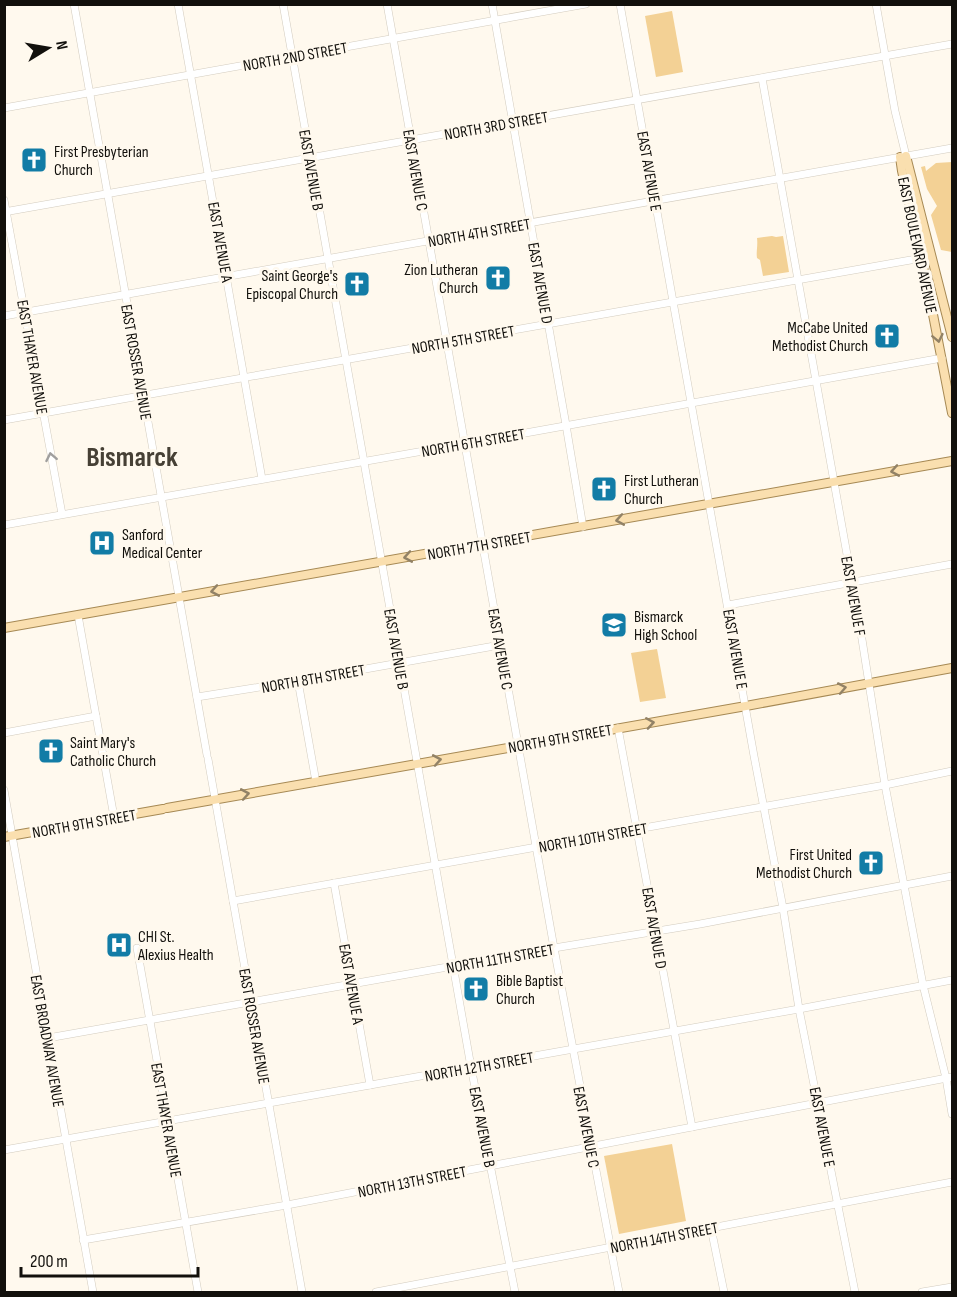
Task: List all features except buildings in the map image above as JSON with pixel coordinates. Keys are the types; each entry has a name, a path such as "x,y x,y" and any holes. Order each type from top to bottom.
{"main road":[{"name":"EAST BOULEVARD AVENUE","path":"903,157 902,171 922,258 952,413"},
{"name":"EAST BOULEVARD AVENUE","path":"903,157 952,337"},
{"name":"NORTH 7TH STREET","path":"4,628 952,461"},
{"name":"NORTH 9TH STREET","path":"8,837 952,668"}],"street":[{"name":"EAST ROSSER AVENUE","path":"74,4 302,1293"},
{"name":"EAST AVENUE A","path":"178,4 262,479"},
{"name":"EAST AVENUE B","path":"283,4 471,1067 515,1293"},
{"name":"EAST AVENUE C","path":"387,4 554,948 619,1293"},
{"name":"EAST AVENUE D","path":"492,4 583,526"},
{"name":"NORTH 2ND STREET","path":"4,108 586,4"},
{"name":"EAST AVENUE E","path":"620,4 783,908 799,1009 855,1293"},
{"name":"EAST BOULEVARD AVENUE","path":"876,4 903,157"},
{"name":"NORTH 3RD STREET","path":"6,212 952,44"},
{"name":"EAST AVENUE F","path":"762,78 885,785 923,985 949,1078 952,1113"},
{"name":"NORTH 4TH STREET","path":"4,316 952,148"},
{"name":"EAST THAYER AVENUE","path":"4,200 62,514"},
{"name":"NORTH 5TH STREET","path":"4,420 922,258"},
{"name":"NORTH 6TH STREET","path":"4,525 942,358"},
{"path":"728,605 952,564"},
{"path":"78,615 114,817"},
{"name":"NORTH 8TH STREET","path":"196,697 500,645"},
{"path":"298,681 316,782"},
{"path":"4,734 96,716"},
{"name":"EAST AVENUE D","path":"618,728 692,1128"},
{"name":"NORTH 10TH STREET","path":"233,901 885,785 952,771"},
{"name":"EAST BROADWAY AVENUE","path":"4,790 8,837 48,1038 93,1293"},
{"name":"NORTH 11TH STREET","path":"48,1038 700,924 952,876"},
{"name":"EAST AVENUE A","path":"334,883 370,1085"},
{"name":"EAST THAYER AVENUE","path":"137,948 198,1293"},
{"name":"NORTH 12TH STREET","path":"4,1150 952,980"},
{"name":"NORTH 13TH STREET","path":"83,1240 286,1205 949,1078"},
{"name":"NORTH 14TH STREET","path":"376,1293 952,1182"},
{"path":"711,1228 723,1293"},
{"path":"922,1293 952,1287"}],"shaded area":[{"path":"672,11 683,72 656,77 645,16"},
{"path":"952,162 952,252 941,250 931,215 937,206 927,189 921,167 925,166 926,171 936,163"},
{"path":"783,236 789,272 763,276 760,260 757,258 757,238"},
{"path":"657,649 666,698 640,702 631,653"},
{"path":"672,1144 686,1221 619,1234 604,1156"}],"place":[{"name":"First Presbyterian Church","path":"34,160"},
{"name":"Zion Lutheran Church","path":"498,278"},
{"name":"Saint George's Episcopal Church","path":"357,284"},
{"name":"McCabe United Methodist Church","path":"887,336"},
{"name":"First Lutheran Church","path":"604,489"},
{"name":"Sanford Medical Center","path":"102,543"},
{"name":"Bismarck High School","path":"614,625"},
{"name":"Saint Mary's Catholic Church","path":"51,751"},
{"name":"First United Methodist Church","path":"871,863"},
{"name":"CHI St. Alexius Health","path":"119,945"},
{"name":"Bible Baptist Church","path":"476,989"}],"district":[{"name":"Bismarck","path":"132,456"}]}
